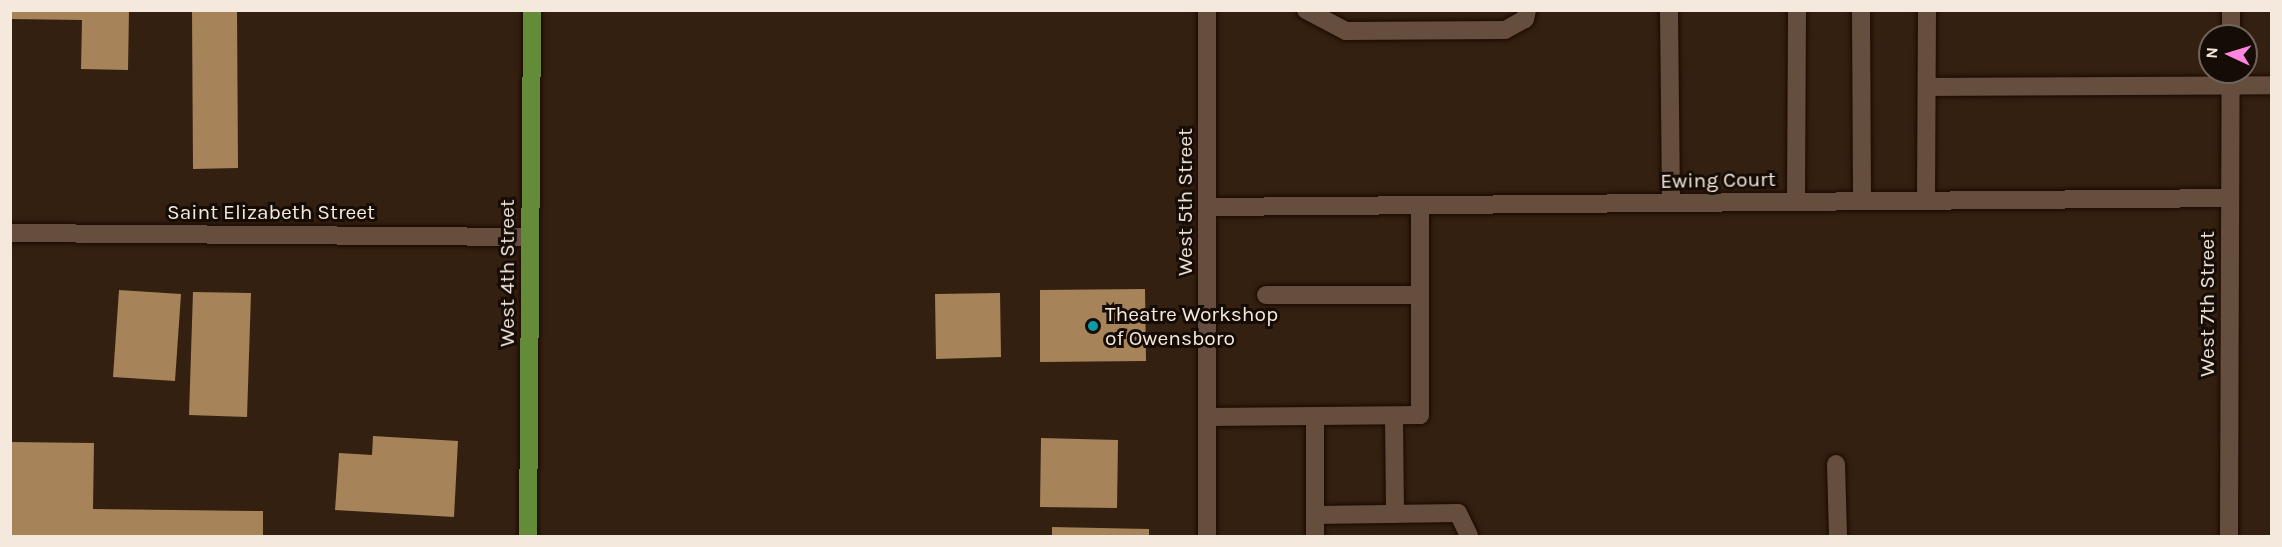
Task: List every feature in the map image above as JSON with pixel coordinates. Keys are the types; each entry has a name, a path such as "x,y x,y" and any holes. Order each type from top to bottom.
{"main road":[{"name":"West 4th Street","path":"528,537 532,10"}],"street":[{"name":"West 5th Street","path":"1207,10 1208,537"},
{"path":"1306,10 1346,31 1505,30 1525,19 1527,10"},
{"path":"1669,10 1671,203"},
{"path":"1796,202 1797,10"},
{"path":"1861,10 1862,201"},
{"path":"1926,200 1927,10"},
{"path":"1927,87 2198,80"},
{"name":"West 7th Street","path":"2229,537 2231,84"},
{"name":"Ewing Court","path":"1207,207 2230,198"},
{"path":"1207,417 1420,415 1420,205"},
{"name":"Saint Elizabeth Street","path":"10,233 530,237"},
{"path":"1266,295 1420,295"},
{"path":"1315,416 1315,537"},
{"path":"1394,417 1395,514"},
{"path":"1836,464 1838,537"},
{"path":"1315,515 1458,513 1469,537"}],"building":[{"path":"10,10 129,10 128,70 81,69 82,20 10,19"},
{"path":"192,10 237,10 238,168 193,169"},
{"name":"Theatre Workshop of Owensboro","path":"1145,289 1146,361 1040,362 1040,290"},
{"path":"119,290 181,294 175,381 113,377"},
{"path":"193,292 251,293 247,417 189,415"},
{"path":"1000,293 1001,357 936,359 935,294"},
{"path":"373,436 458,441 454,517 335,510 339,453 372,455"},
{"path":"1041,438 1118,440 1117,508 1040,507"},
{"path":"10,442 94,443 93,509 263,511 263,536 10,536"},
{"path":"1052,527 1149,529 1149,536 1052,536"}],"place":[{"name":"Theatre Workshop of Owensboro","path":"1093,326"}]}
